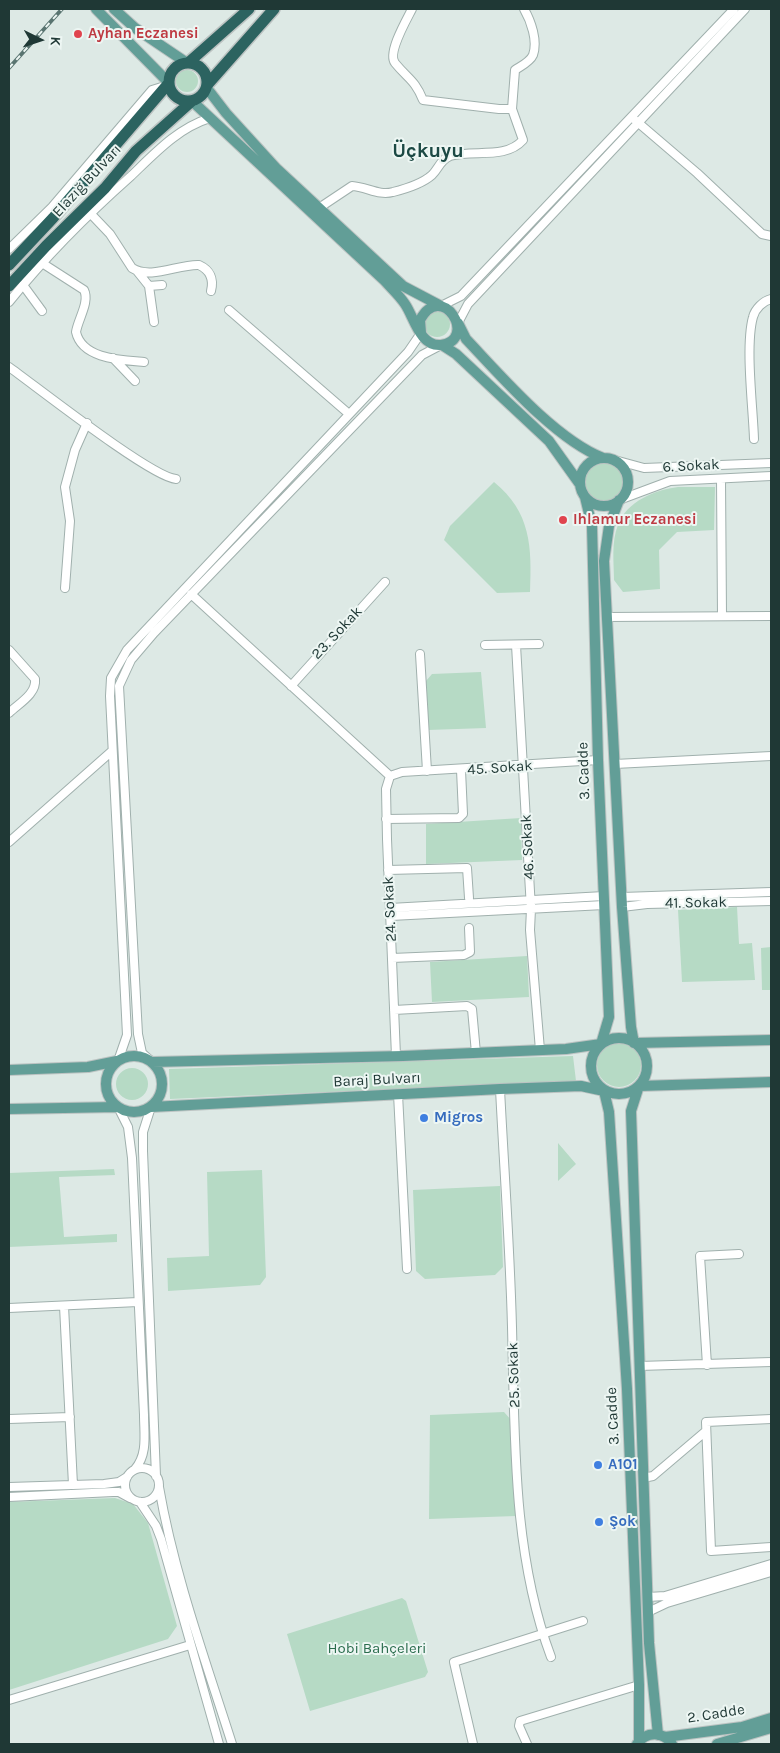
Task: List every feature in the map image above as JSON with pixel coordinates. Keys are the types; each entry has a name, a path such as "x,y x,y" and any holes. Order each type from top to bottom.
{"highway":[{"path":"249,9 187,63 176,67 171,72 168,84 174,96 179,100 192,101 202,96 206,86 274,9"},
{"path":"187,63 194,64 204,72 206,86"},
{"name":"Elazığ Bulvarı","path":"9,265 53,218 168,84"},
{"name":"Elazığ Bulvarı","path":"9,286 46,246 105,188 136,151 192,101"}],"main road":[{"path":"96,9 168,84"},
{"path":"114,9 136,28 187,63"},
{"path":"192,101 384,280 404,304 421,333 429,342 442,345 456,354 548,441 580,484 585,498 598,505 606,506 620,500 627,488 628,480 623,467 577,444 554,426 466,339 452,312 404,286 319,208 277,169 226,113 206,86"},
{"path":"421,333 419,326 423,314 428,310 441,306"},
{"path":"442,345 456,334 458,323"},
{"path":"580,484 580,476 589,463 607,458"},
{"name":"3. Cadde","path":"585,498 592,526 598,760 609,1017 601,1044"},
{"name":"3. Cadde","path":"620,500 609,526 604,561 622,902 630,1026 634,1042"},
{"path":"771,1040 634,1042 618,1038 601,1044 591,1059 590,1068 592,1077 604,1090 623,1094 639,1086 771,1082"},
{"path":"634,1042 646,1058 644,1077 639,1086"},
{"name":"Baraj Bulvarı","path":"152,1062 476,1053 540,1050 601,1044"},
{"path":"9,1070 88,1068 135,1056 152,1062 161,1076 162,1084 161,1093 151,1106 135,1112 118,1108 9,1109"},
{"path":"118,1061 107,1075 106,1084 107,1093 118,1108"},
{"name":"Baraj Bulvarı","path":"151,1106 581,1086 604,1090"},
{"name":"3. Cadde","path":"639,1086 631,1112 648,1612 665,1738"},
{"name":"3. Cadde","path":"604,1090 609,1112 627,1389 639,1685 638,1743"},
{"name":"2. Cadde","path":"638,1743 651,1734 665,1738 742,1727 771,1718"},
{"name":"2. Cadde","path":"717,1744 771,1728"}],"street":[{"path":"412,9 402,27 393,54 394,62 417,84 423,100 512,109"},
{"path":"319,208 352,186 382,193 392,192 432,175 440,162 450,156 475,152 505,152 516,147 523,140 512,109 515,70 528,62 533,55 531,21 524,9"},
{"path":"441,306 461,296 734,9"},
{"path":"458,323 468,304 639,123 662,95 745,9"},
{"path":"9,249 52,207 152,90 168,84"},
{"path":"631,117 762,234 771,236"},
{"path":"9,302 42,263 90,213 170,140 194,123 210,118"},
{"path":"90,213 110,234 132,268 137,271 149,286 154,322"},
{"path":"42,263 84,290 86,295 85,304 76,332 82,346 100,356 144,362"},
{"path":"137,271 148,272 199,265 206,268 211,275 211,291"},
{"path":"23,285 42,311"},
{"path":"149,286 162,286"},
{"path":"754,439 750,333 753,316 758,307 771,298"},
{"path":"229,310 349,414"},
{"path":"118,1061 127,1035 112,751 111,678 127,650 408,352 421,333"},
{"path":"152,1062 142,1053 138,1034 119,686 131,660 191,594 422,355 442,345"},
{"path":"112,358 135,381"},
{"path":"9,367 143,464 170,479 176,479"},
{"path":"65,588 70,521 66,487 75,450 87,423"},
{"name":"6. Sokak","path":"607,458 644,468 771,462"},
{"name":"6. Sokak","path":"620,500 670,481 771,476"},
{"path":"721,479 722,616"},
{"name":"23. Sokak","path":"291,686 385,582"},
{"path":"191,594 390,776"},
{"path":"607,617 771,616"},
{"name":"46. Sokak","path":"516,644 531,904 530,930 540,1050"},
{"path":"485,645 539,644"},
{"path":"9,650 35,679 36,684 34,690 9,713"},
{"path":"420,654 427,771"},
{"path":"9,842 112,751"},
{"path":"615,764 771,756"},
{"name":"45. Sokak","path":"390,776 402,772 461,770 598,760"},
{"path":"386,819 459,818 463,814 461,770"},
{"name":"24. Sokak","path":"390,776 386,789 386,819 396,1056"},
{"path":"388,870 467,868 468,898"},
{"name":"41. Sokak","path":"622,902 771,892"},
{"path":"390,912 604,901"},
{"name":"41. Sokak","path":"622,902 647,904 771,902"},
{"path":"392,958 464,955 470,952 469,928"},
{"path":"394,1010 467,1006 472,1008 476,1053"},
{"name":"25. Sokak","path":"500,1089 521,1516 525,1563 543,1636 551,1657"},
{"path":"398,1094 407,1269"},
{"path":"151,1106 143,1132 143,1151 156,1476 164,1520 232,1744"},
{"path":"9,1487 118,1482 127,1477 143,1459 130,1139 128,1127 118,1108"},
{"path":"706,1365 700,1256 738,1254"},
{"path":"9,1308 138,1302"},
{"path":"64,1306 73,1485"},
{"path":"640,1366 771,1362"},
{"path":"9,1419 70,1417"},
{"path":"771,1420 706,1422 712,1551 771,1547"},
{"path":"643,1478 653,1476 706,1432"},
{"path":"135,1469 147,1469 156,1476"},
{"path":"127,1477 125,1488 130,1498"},
{"path":"140,1502 154,1496 158,1487"},
{"path":"9,1497 120,1492 140,1502 156,1526 161,1540 219,1744"},
{"path":"648,1598 665,1596 771,1564"},
{"path":"648,1612 667,1604 771,1572"},
{"path":"473,1744 454,1662 543,1636 583,1621"},
{"path":"9,1700 190,1645"},
{"path":"526,1744 519,1726 520,1721 639,1685"}],"green space":[{"path":"187,70 197,77 198,81 191,91 187,92 177,85 176,81 183,71"},
{"path":"437,311 446,315 450,324 446,333 437,337 428,333 424,324 428,315"},
{"path":"604,463 611,464 617,469 622,475 622,489 617,495 611,500 604,501 597,500 591,495 586,489 585,482 586,475 591,469 597,464"},
{"path":"494,482 516,506 527,531 530,560 530,592 497,593 444,540 450,526"},
{"path":"678,487 715,487 714,530 677,532 659,550 660,589 623,592 614,580 613,560 616,532 622,517 628,509 643,498 660,491"},
{"path":"481,672 486,728 428,730 426,681 432,674"},
{"path":"521,818 522,860 426,864 426,824"},
{"path":"737,907 739,944 752,943 755,980 682,982 678,910"},
{"path":"771,947 771,990 762,990 761,948"},
{"path":"527,956 529,997 432,1002 430,962"},
{"path":"619,1043 631,1047 637,1053 641,1065 637,1077 631,1083 619,1087 607,1083 601,1077 597,1065 601,1053 607,1047"},
{"path":"573,1056 576,1081 170,1099 169,1069"},
{"path":"132,1068 138,1069 143,1073 147,1078 147,1090 143,1095 138,1099 132,1100 126,1099 121,1095 117,1090 116,1084 117,1078 121,1073 126,1069"},
{"path":"558,1143 576,1164 558,1181"},
{"path":"114,1169 115,1175 59,1177 64,1237 117,1234 117,1242 9,1247 9,1173"},
{"path":"262,1170 266,1277 260,1285 168,1291 167,1258 209,1256 207,1172"},
{"path":"500,1186 503,1267 495,1275 425,1279 416,1271 413,1190"},
{"path":"504,1412 512,1421 516,1516 429,1519 430,1415"},
{"path":"115,1498 133,1504 148,1523 177,1626 168,1639 9,1690 9,1502"},
{"name":"Hobi Bahçeleri","path":"402,1598 406,1601 428,1672 425,1677 310,1711 287,1634"}],"railway":[{"path":"9,68 62,9"}],"place":[{"name":"Ayhan Eczanesi","path":"78,34"},
{"name":"Ihlamur Eczanesi","path":"563,520"},
{"name":"Migros","path":"424,1118"},
{"name":"A101","path":"598,1465"},
{"name":"Şok","path":"599,1522"}],"district":[{"name":"Üçkuyu","path":"428,151"}]}
